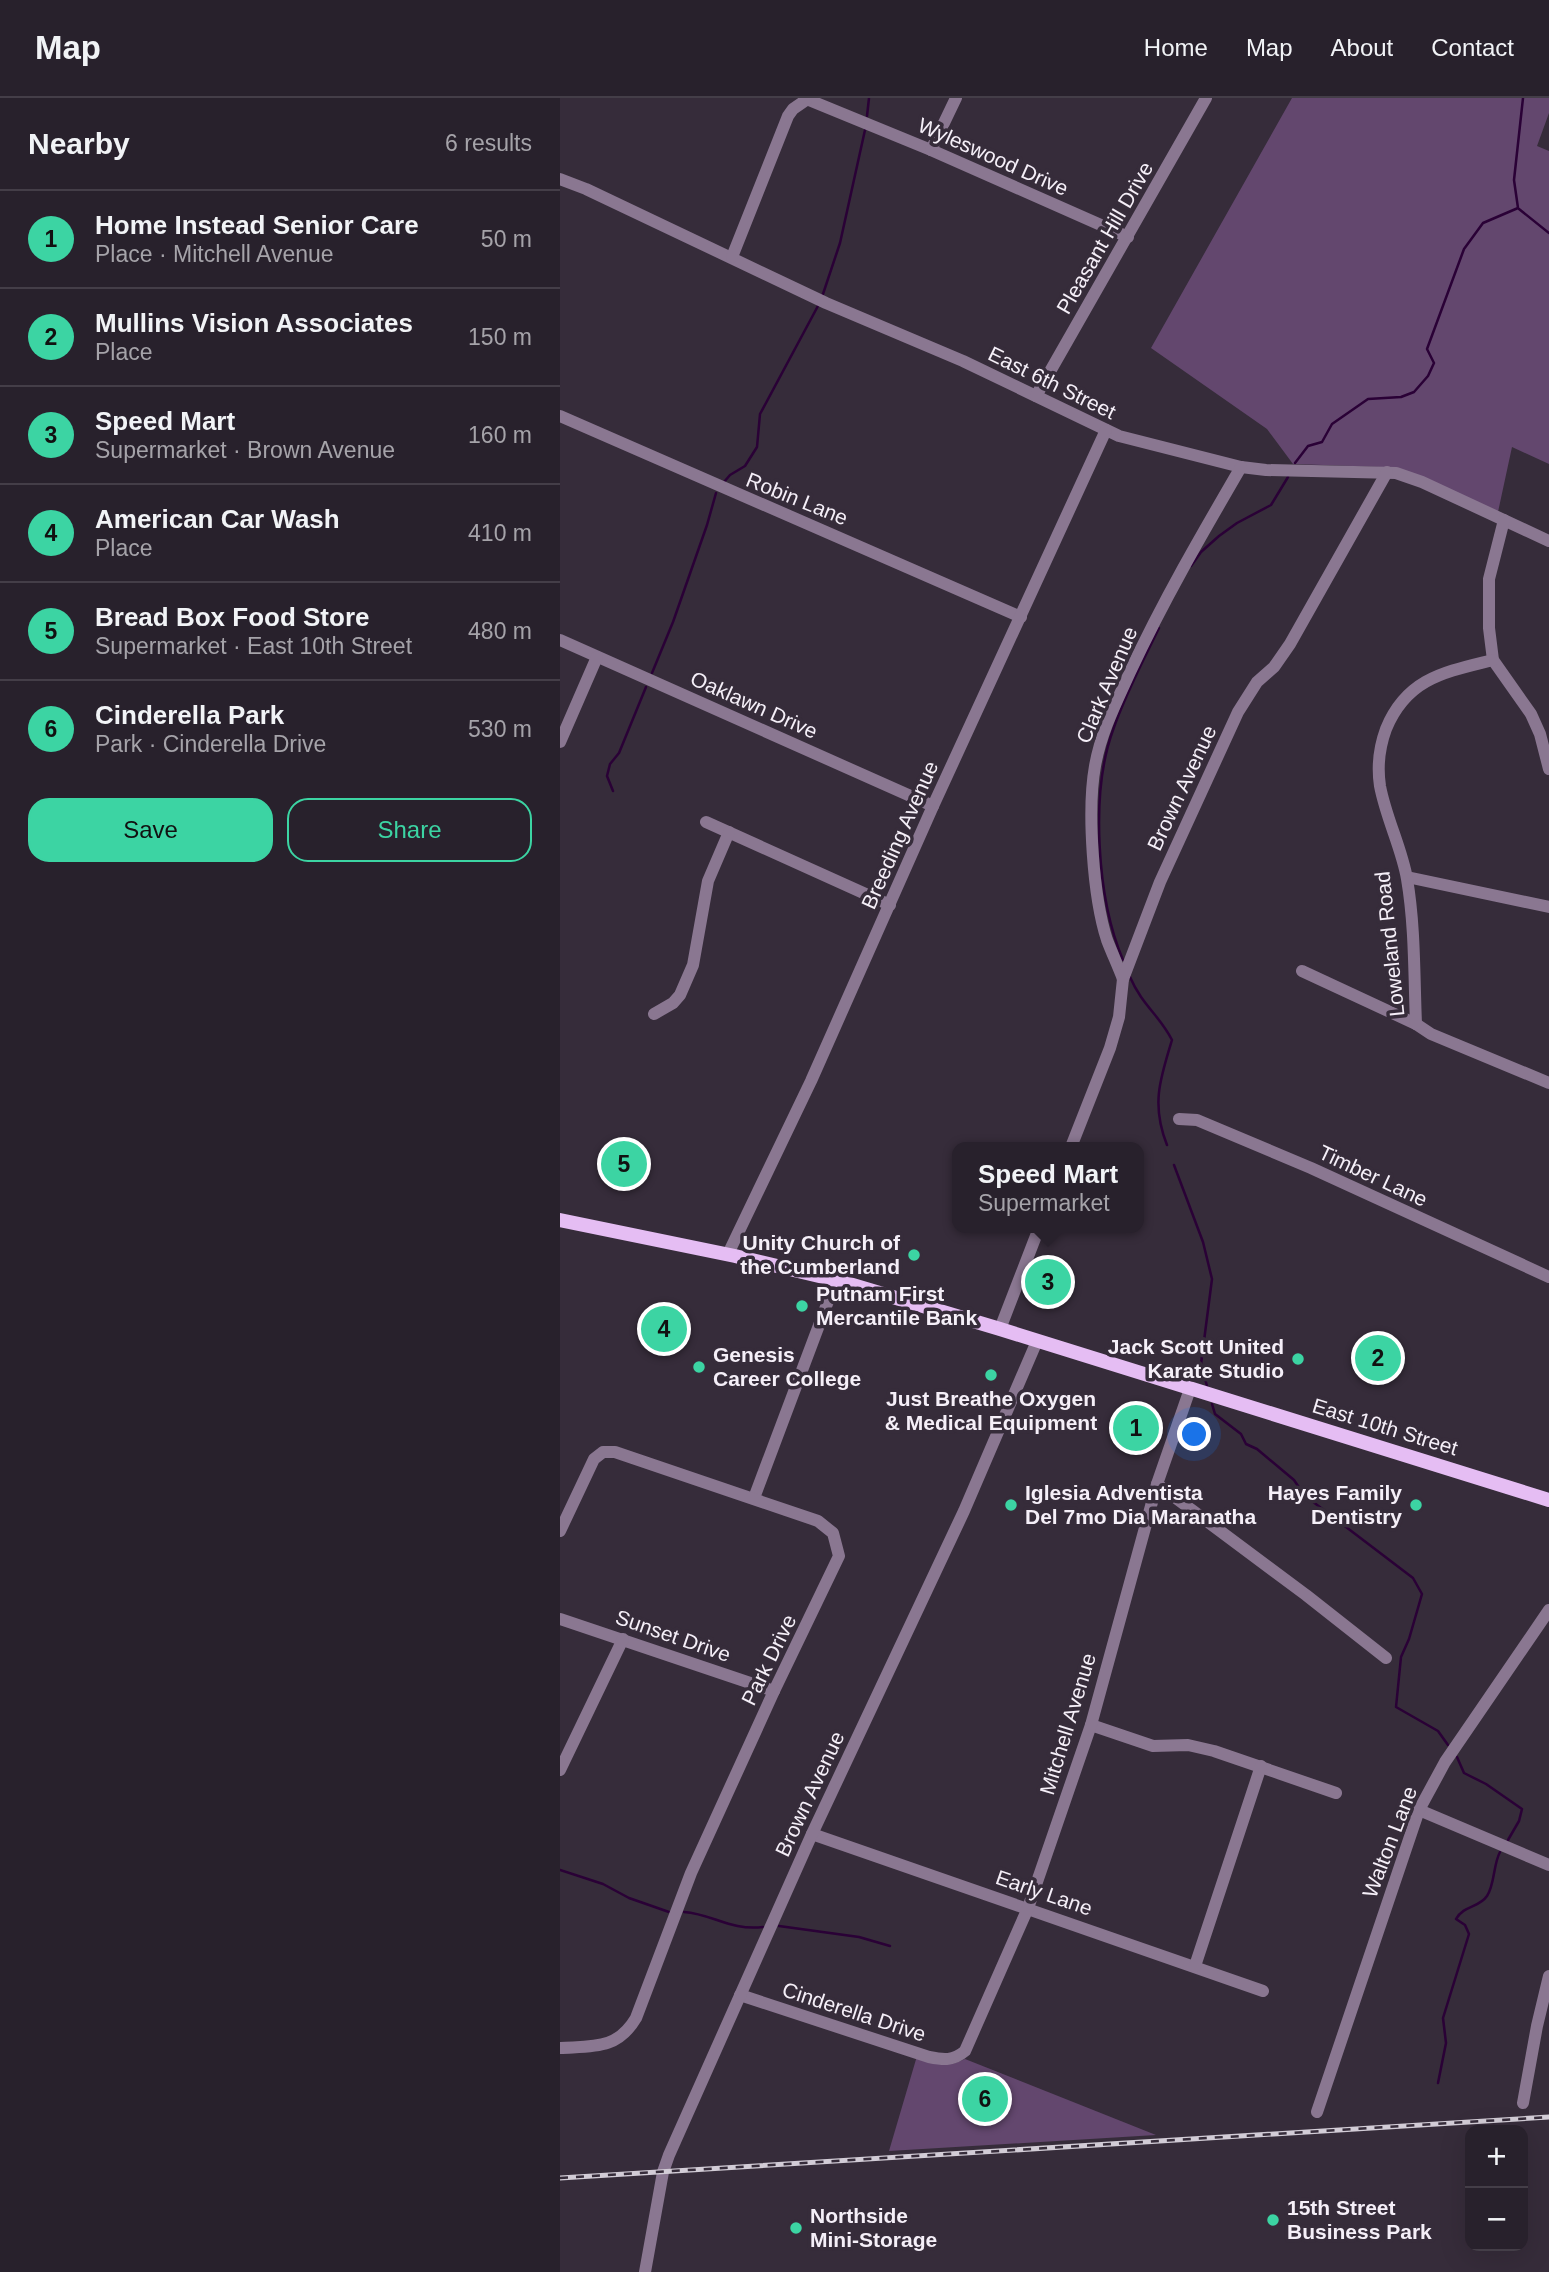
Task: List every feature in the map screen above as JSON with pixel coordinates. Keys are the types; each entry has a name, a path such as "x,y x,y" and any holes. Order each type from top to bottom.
{"main road":[{"name":"East 10th Street","path":"560,1220 728,1254 836,1280 1549,1500"}],"street":[{"path":"931,150 956,98"},
{"name":"Pleasant Hill Drive","path":"1036,396 1206,98"},
{"path":"732,257 788,116 805,99"},
{"name":"Wyleswood Drive","path":"805,99 931,150 1128,237"},
{"name":"East 6th Street","path":"560,179 826,303 963,361 1119,436 1241,467 1266,470 1387,472 1422,481 1549,541"},
{"name":"Robin Lane","path":"560,416 1021,617"},
{"name":"Breeding Avenue","path":"728,1254 811,1081 933,806 1106,430"},
{"name":"Clark Avenue","path":"1123,979 1107,939 1098,898 1093,855 1094,769 1102,736 1140,651 1172,586 1241,467"},
{"name":"Brown Avenue","path":"1073,1142 1119,1017 1123,979 1160,882 1238,712 1257,682 1274,667 1290,644 1387,472"},
{"path":"1504,520 1489,579 1489,628 1493,660 1531,714 1540,734 1549,769"},
{"name":"Oaklawn Drive","path":"560,640 933,806"},
{"path":"560,742 597,657"},
{"name":"Loweland Road","path":"1493,660 1444,672 1419,684 1403,699 1392,714 1382,738 1377,762 1380,787 1391,831 1407,877 1416,1024 1430,1034 1549,1083"},
{"path":"706,822 890,905"},
{"path":"654,1014 673,1003 680,995 694,965 708,881 729,832"},
{"path":"1407,877 1549,907"},
{"path":"1303,971 1416,1024"},
{"name":"Timber Lane","path":"1179,1119 1197,1119 1549,1277"},
{"path":"1000,1329 1037,1233"},
{"path":"754,1498 836,1280"},
{"name":"Brown Avenue","path":"645,2272 663,2172 669,2155 812,1834 964,1511 1038,1341"},
{"name":"Mitchell Avenue","path":"956,2058 965,2051 970,2042 1028,1908 1091,1725 1157,1484 1190,1389"},
{"name":"Park Drive","path":"560,1531 594,1459 603,1452 628,1454 818,1521 833,1532 839,1556 691,1873 632,2025 616,2041 604,2046 560,2048"},
{"path":"1157,1484 1386,1658"},
{"name":"Walton Lane","path":"1317,2112 1419,1810 1445,1762 1549,1610"},
{"name":"Sunset Drive","path":"560,1619 774,1691"},
{"path":"560,1770 623,1639"},
{"path":"1091,1725 1153,1746 1188,1745 1214,1751 1336,1793"},
{"path":"1195,1966 1261,1766"},
{"path":"1419,1810 1549,1865"},
{"name":"Early Lane","path":"812,1834 1263,1991"},
{"path":"1523,2103 1549,1976"},
{"name":"Cinderella Drive","path":"740,1995 929,2057 943,2060 956,2058"}],"shaded area":[{"path":"1292,98 1549,98 1549,113 1537,146 1549,151 1549,464 1512,447 1498,512 1382,467 1293,464 1267,429 1151,348"},
{"path":"917,2056 953,2064 965,2059 1156,2135 889,2151"}],"waterway":[{"path":"867,116 869,98"},
{"path":"1295,463 1308,446 1322,442 1332,424 1368,399 1401,397 1414,392 1428,376 1434,363 1427,349 1464,249 1483,223 1518,208 1514,180 1523,98"},
{"path":"823,294 840,243 865,130"},
{"path":"1519,209 1549,233"},
{"path":"724,482 745,466 757,447 760,414 819,304"},
{"path":"1191,566 1201,552 1219,536 1271,505 1288,477"},
{"path":"652,673 673,622 716,493"},
{"path":"1123,960 1114,935 1102,877 1099,814 1101,784 1113,730 1134,678 1159,628"},
{"path":"613,791 607,776 610,764 619,753 646,687"},
{"path":"1130,977 1172,1040 1161,1080 1158,1104 1167,1145"},
{"path":"1174,1165 1203,1242 1212,1279 1201,1364 1207,1386"},
{"path":"1212,1404 1215,1414 1241,1434 1246,1444 1257,1449 1294,1480 1304,1495 1413,1578 1422,1594 1401,1657 1396,1707 1438,1731 1448,1745"},
{"path":"1457,1757 1464,1773 1486,1784 1522,1809 1519,1821 1508,1840"},
{"path":"1438,2083 1446,2043 1443,2018 1469,1934 1465,1925 1456,1919 1463,1911 1480,1903 1487,1896 1500,1852"},
{"path":"560,1870 603,1884 629,1898 669,1912"},
{"path":"684,1912 741,1927 763,1927"},
{"path":"779,1926 859,1937 890,1946"}],"railway":[{"path":"560,2178 1549,2117"}],"place":[{"name":"Bread Box Food Store","path":"624,1164"},
{"name":"Unity Church of the Cumberland","path":"914,1255"},
{"name":"Speed Mart","path":"1048,1282"},
{"name":"Putnam First Mercantile Bank","path":"802,1306"},
{"name":"American Car Wash","path":"664,1329"},
{"name":"Mullins Vision Associates","path":"1378,1358"},
{"name":"Jack Scott United Karate Studio","path":"1298,1359"},
{"name":"Genesis Career College","path":"699,1367"},
{"name":"Just Breathe Oxygen & Medical Equipment","path":"991,1375"},
{"name":"Home Instead Senior Care","path":"1136,1428"},
{"name":"Iglesia Adventista Del 7mo Dia Maranatha","path":"1011,1505"},
{"name":"Hayes Family Dentistry","path":"1416,1505"},
{"name":"Cinderella Park","path":"985,2099"},
{"name":"15th Street Business Park","path":"1273,2220"},
{"name":"Northside Mini-Storage","path":"796,2228"}]}
